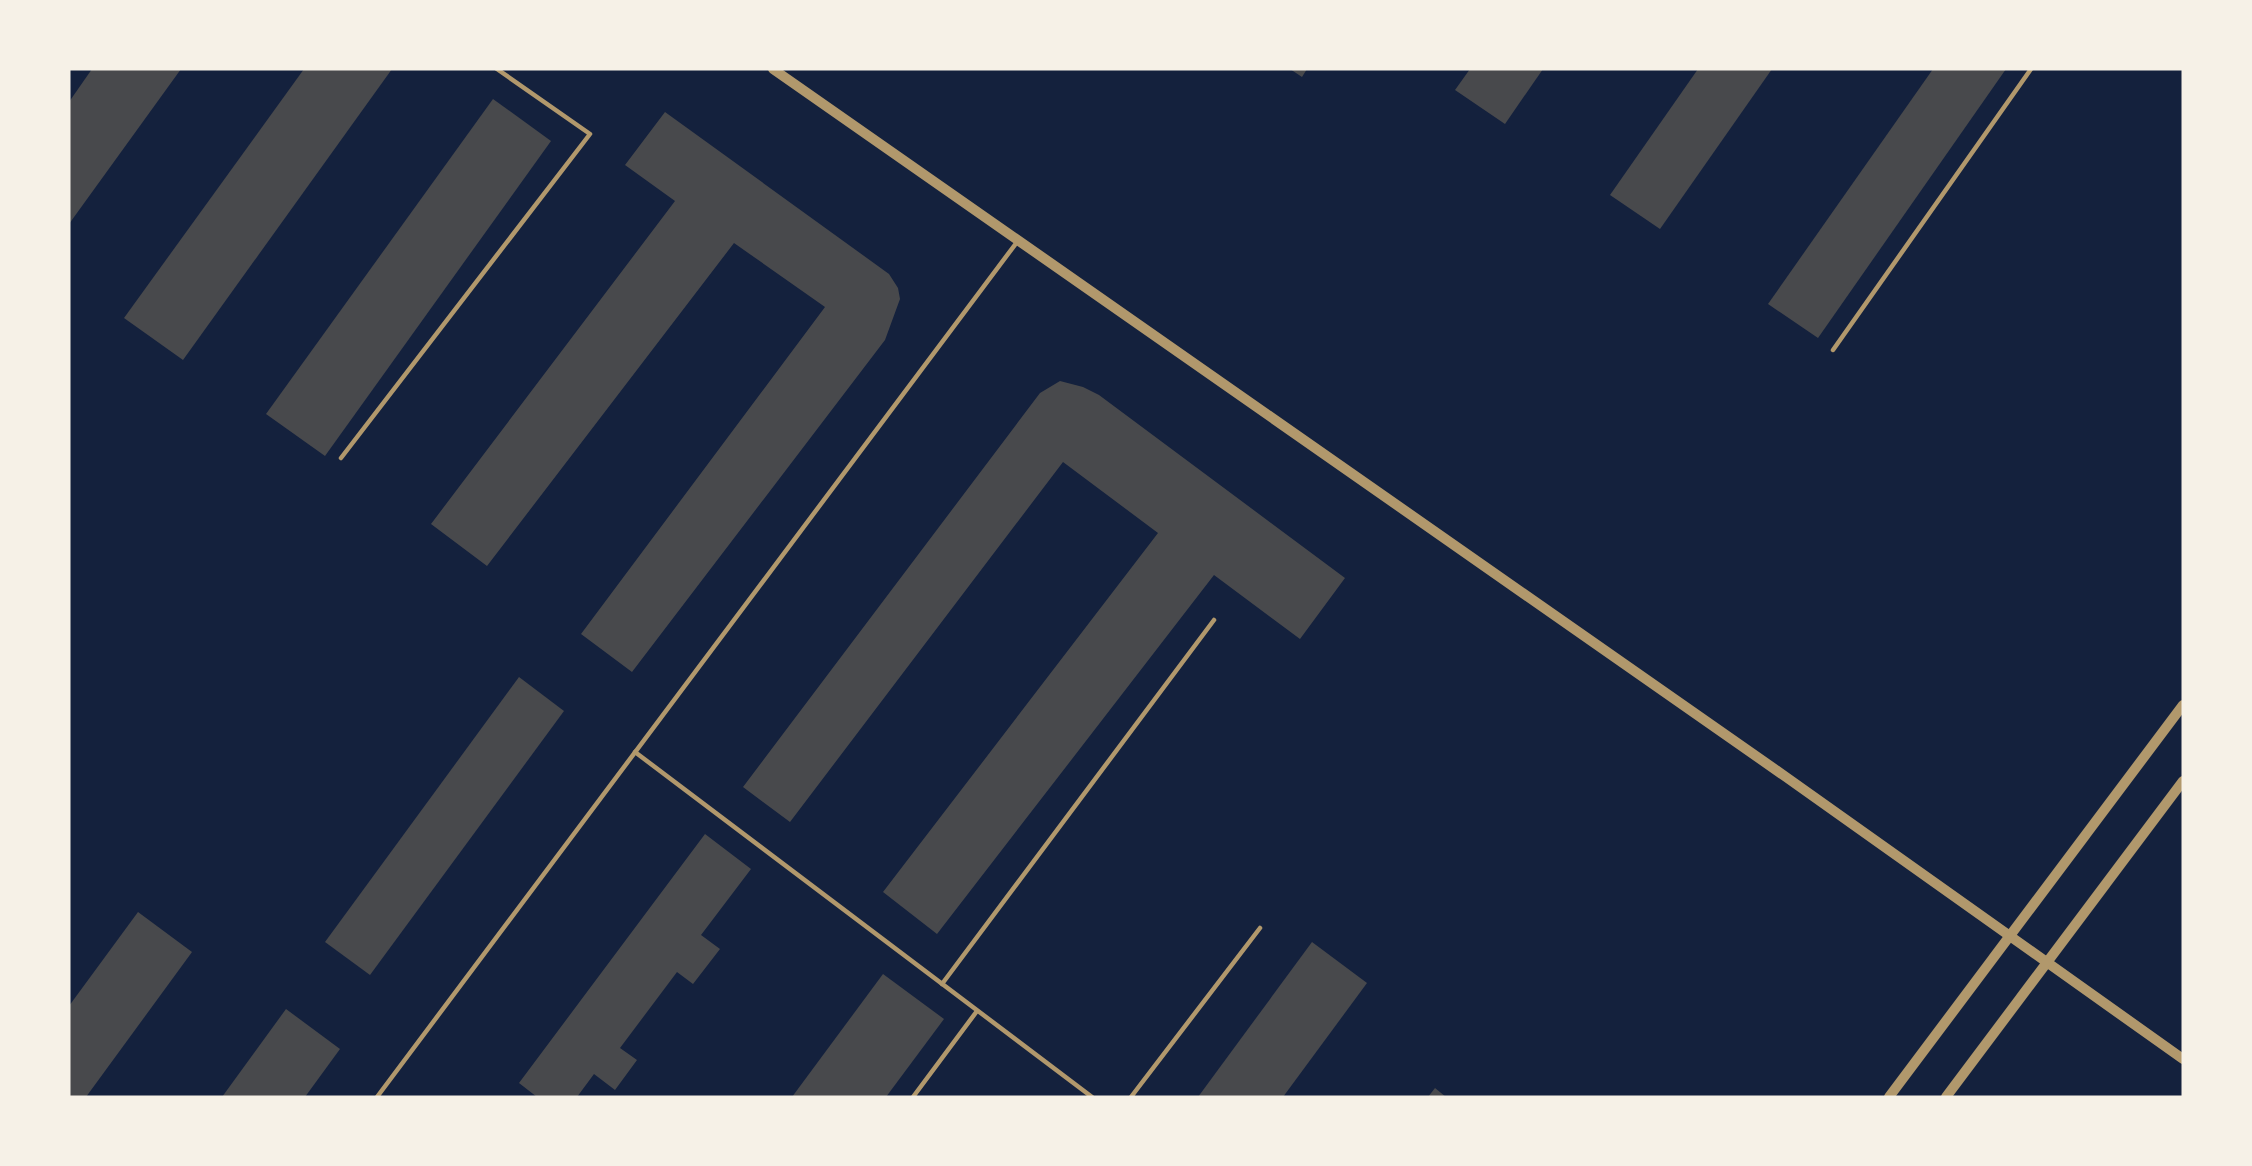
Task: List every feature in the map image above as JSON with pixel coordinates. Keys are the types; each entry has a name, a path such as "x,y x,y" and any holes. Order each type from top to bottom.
{"street":[{"path":"773,69 2183,1059"},
{"path":"1889,1097 2183,705"},
{"path":"1946,1097 2183,781"}],"lane":[{"path":"341,458 590,134 497,69"},
{"path":"1833,350 2031,69"},
{"path":"377,1097 1018,240"},
{"path":"942,984 1214,620"},
{"path":"635,752 1092,1097"},
{"path":"1131,1097 1260,928"},
{"path":"913,1097 977,1011"}],"building":[{"path":"92,69 181,69 69,224 69,102"},
{"path":"304,69 392,69 183,360 124,318"},
{"path":"1290,69 1307,69 1302,77"},
{"path":"1470,69 1543,69 1505,124 1455,90"},
{"path":"1698,69 1772,69 1660,229 1610,195"},
{"path":"1933,69 2006,69 1818,338 1768,304"},
{"path":"493,99 551,141 325,456 266,414"},
{"path":"665,112 889,274 898,288 900,299 885,340 632,672 581,634 825,307 734,243 487,566 431,524 675,201 625,165"},
{"path":"1060,381 1083,387 1099,395 1345,578 1300,639 1214,575 937,934 883,892 1158,533 1063,462 790,822 743,787 1040,393"},
{"path":"519,677 564,711 370,975 325,942"},
{"path":"705,834 751,869 701,935 720,949 693,984 677,972 620,1048 637,1060 615,1090 594,1074 577,1097 537,1097 519,1083"},
{"path":"138,912 192,952 86,1097 69,1097 69,1006"},
{"path":"1312,942 1367,983 1283,1097 1198,1097"},
{"path":"883,974 944,1019 886,1097 792,1097"},
{"path":"286,1009 340,1049 305,1097 222,1097"},
{"path":"1435,1088 1446,1097 1428,1097"}]}
